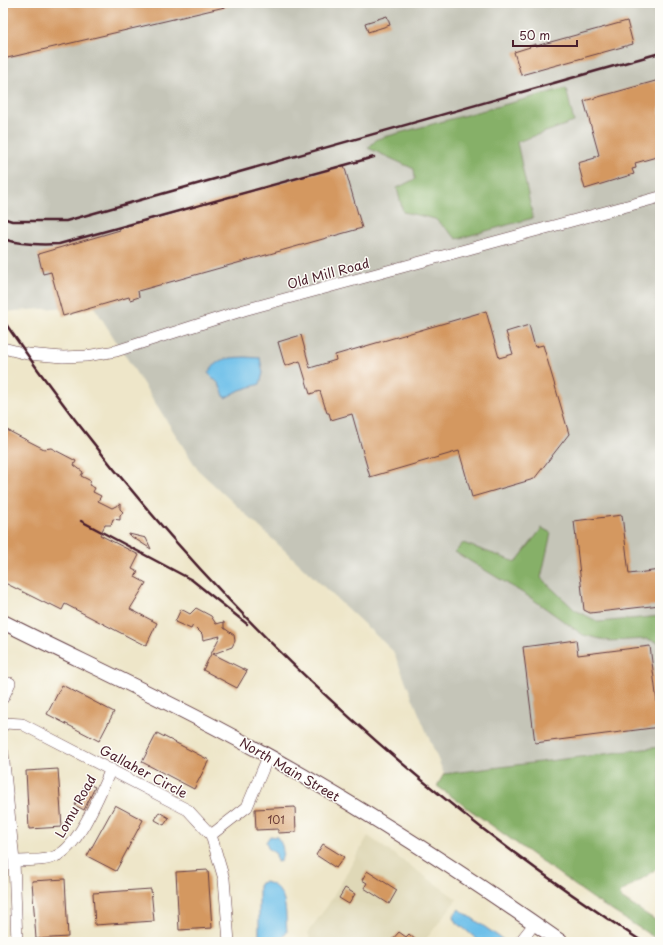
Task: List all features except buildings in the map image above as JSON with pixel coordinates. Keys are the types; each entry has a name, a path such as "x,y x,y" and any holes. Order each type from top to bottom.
{"main road":[{"name":"North Main Street","path":"3,622 151,694 268,757 392,828 535,923 561,942"}],"street":[{"name":"Old Mill Road","path":"3,348 27,354 63,357 86,356 116,351 244,310 660,197"},
{"path":"3,698 10,683"},
{"name":"Gallaher Circle","path":"3,723 22,724 188,810 211,835 224,879 228,942"},
{"path":"3,753 14,861 17,942"},
{"path":"211,835 247,807 268,757"},
{"name":"Lomu Road","path":"14,861 55,857 63,853 76,837 91,812 111,769"},
{"path":"520,942 535,923"}],"shaded area":[{"path":"3,3 660,3 660,747 444,774 393,651 198,470 93,305 3,312"},
{"path":"368,836 457,899 424,942 311,942 308,932 328,905"}],"green space":[{"path":"566,88 574,122 517,142 533,218 457,239 435,219 403,212 397,188 415,179 414,169 368,148 377,139"},
{"path":"542,528 551,533 541,578 575,610 599,622 660,616 660,643 647,639 610,641 583,635 531,598 455,552 463,543 516,562"},
{"path":"660,747 660,867 620,893 621,898 660,923 660,941 598,902 437,786 444,774"}],"water":[{"path":"245,357 260,358 263,373 260,384 240,390 225,398 219,384 208,373 216,364 224,359"},
{"path":"270,836 277,837 281,843 283,851 281,861 277,862 276,854 268,848 266,842"},
{"path":"265,882 273,885 278,890 282,895 284,902 287,932 279,942 259,941 259,886 261,883"},
{"path":"459,909 505,941 480,942 454,920 453,916"}],"railway":[{"path":"3,218 12,221 66,221 660,53"},
{"path":"3,239 31,244 59,244 374,157"},
{"path":"3,320 68,411 138,499 213,583 292,663 374,739 460,811 550,879 643,942"},
{"path":"81,521 192,580 247,624"}]}
